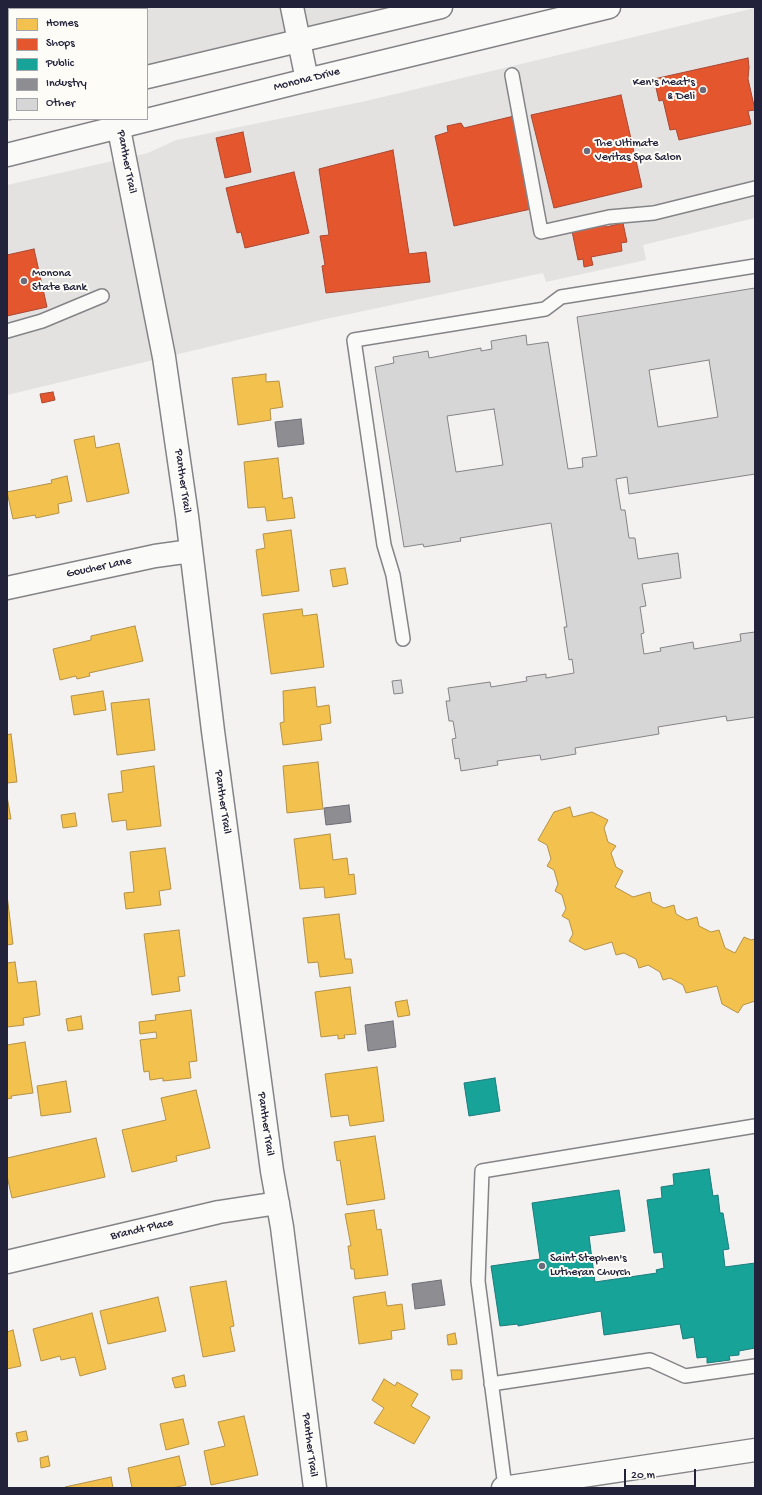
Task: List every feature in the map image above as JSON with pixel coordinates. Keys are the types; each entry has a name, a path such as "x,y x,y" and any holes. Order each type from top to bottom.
{"street":[{"path":"292,7 307,80"},
{"path":"148,77 441,7"},
{"name":"Monona Drive","path":"148,116 307,80 609,7"},
{"name":"Monona Drive","path":"7,155 131,120"},
{"name":"Panther Trail","path":"118,123 164,356 191,551 248,1000 278,1203 315,1488"},
{"name":"Goucher Lane","path":"7,588 154,556 191,551"},
{"name":"Brandt Place","path":"7,1262 219,1212 278,1203"},
{"path":"504,1488 755,1450"}],"lane":[{"path":"512,75 541,232 609,217 654,213 755,188"},
{"path":"403,639 393,576 384,545 354,340 546,309 561,296 755,266"},
{"path":"7,331 42,322 102,296"},
{"path":"504,1488 478,1281 482,1171 755,1126"},
{"path":"491,1384 650,1360 685,1376 755,1366"}],"shaded area":[{"path":"441,7 148,77 148,8 18,8"},
{"path":"755,8 755,218 643,245 646,260 546,282 543,273 321,320 7,395 7,185 148,153 176,140 366,101"},
{"path":"7,10 8,10 8,108"}],"building: Homes":[{"path":"266,374 266,382 279,381 283,407 270,409 271,420 238,425 232,378"},
{"path":"94,436 96,448 119,443 129,493 87,502 74,440"},
{"path":"278,458 283,499 292,497 295,518 267,521 265,507 248,508 244,462"},
{"path":"67,476 72,501 58,504 59,513 36,518 35,515 13,519 7,492 52,483 51,480"},
{"path":"291,530 299,591 262,596 256,550 265,548 263,534"},
{"path":"345,568 348,584 333,587 330,570"},
{"path":"302,609 303,616 317,614 324,667 271,674 263,614"},
{"path":"135,626 143,661 89,673 90,676 77,679 76,676 60,680 53,649 91,640 91,636"},
{"path":"315,687 317,707 329,705 331,723 320,725 322,740 283,745 280,723 284,722 283,691"},
{"path":"103,691 106,710 74,715 71,696"},
{"path":"149,699 155,750 117,755 111,703"},
{"path":"11,734 17,782 7,783 7,735"},
{"path":"318,762 323,809 287,813 283,766"},
{"path":"154,766 161,826 127,830 126,820 112,822 108,794 123,792 121,771"},
{"path":"7,796 11,819 7,819"},
{"path":"570,807 573,817 592,812 608,820 604,828 608,842 616,846 611,853 616,867 623,871 615,887 633,897 650,892 652,902 664,908 674,905 676,914 687,920 697,917 699,926 711,932 719,930 725,948 735,953 744,937 751,940 755,939 755,1001 743,1005 738,1013 722,1004 717,986 686,993 683,985 670,978 663,980 660,972 648,965 639,968 636,959 624,953 616,955 612,942 585,950 569,941 573,934 569,920 562,916 566,909 562,895 555,891 558,884 554,870 547,866 551,859 547,845 538,840 554,812"},
{"path":"75,813 77,826 63,828 61,815"},
{"path":"330,834 333,860 347,858 349,875 354,874 356,894 325,898 324,887 300,889 294,839"},
{"path":"165,848 171,889 159,891 161,905 126,909 124,893 134,892 130,852"},
{"path":"7,895 13,944 7,945"},
{"path":"339,914 345,959 351,959 353,973 320,977 318,962 308,963 303,918"},
{"path":"179,930 185,976 178,977 180,991 152,995 144,934"},
{"path":"15,962 18,983 36,981 40,1015 23,1018 24,1025 7,1027 7,963"},
{"path":"350,987 356,1034 344,1035 345,1038 338,1039 338,1035 321,1037 315,992"},
{"path":"407,1000 410,1015 398,1017 395,1002"},
{"path":"191,1010 197,1061 189,1062 191,1078 163,1081 163,1078 150,1080 149,1071 144,1072 140,1040 157,1038 156,1032 140,1034 139,1022 156,1020 155,1015"},
{"path":"81,1016 83,1029 68,1031 66,1019"},
{"path":"25,1042 33,1093 11,1096 12,1098 7,1099 7,1045"},
{"path":"377,1067 384,1121 350,1126 348,1115 331,1117 325,1074"},
{"path":"66,1081 71,1112 41,1116 37,1086"},
{"path":"196,1090 210,1148 176,1156 177,1161 132,1172 122,1130 166,1120 161,1098"},
{"path":"375,1136 385,1199 347,1205 340,1160 337,1161 334,1142"},
{"path":"96,1138 105,1177 12,1198 7,1176 7,1158"},
{"path":"374,1210 377,1230 381,1229 388,1275 355,1279 354,1269 351,1269 348,1246 351,1246 345,1214"},
{"path":"226,1281 234,1326 230,1327 235,1351 203,1357 190,1287"},
{"path":"385,1292 387,1306 402,1304 405,1329 391,1331 392,1339 359,1344 353,1297"},
{"path":"158,1297 166,1331 108,1344 100,1311"},
{"path":"92,1313 106,1369 80,1376 75,1357 61,1360 60,1356 41,1361 33,1329"},
{"path":"13,1330 21,1366 7,1369 7,1332"},
{"path":"455,1333 457,1344 448,1345 447,1335"},
{"path":"451,1370 462,1370 462,1379 452,1380"},
{"path":"184,1375 186,1386 175,1388 172,1378"},
{"path":"384,1379 395,1386 397,1382 418,1394 411,1406 430,1417 414,1444 374,1423 384,1408 372,1400"},
{"path":"244,1416 258,1475 211,1485 204,1451 225,1446 218,1422"},
{"path":"183,1419 189,1444 166,1450 160,1424"},
{"path":"26,1431 28,1440 18,1442 16,1433"},
{"path":"48,1456 50,1466 41,1468 40,1458"},
{"path":"179,1456 186,1485 172,1488 132,1488 128,1468"},
{"path":"111,1477 113,1488 65,1488 65,1487"}],"building: Shops":[{"path":"7,17 8,17 8,52"},
{"name":"Ken's Meat's & Deli","path":"748,58 748,79 755,110 748,111 751,124 679,140 676,129 670,130 663,100 659,101 654,79"},
{"name":"The Ultimate Veritas Spa Salon","path":"621,95 642,187 554,208 531,115"},
{"path":"514,116 531,209 454,226 435,136 448,132 447,126 461,123 464,128"},
{"path":"243,132 251,172 225,178 216,138"},
{"path":"393,150 409,254 426,252 430,282 326,293 322,266 325,265 320,236 329,235 319,169"},
{"path":"294,172 309,233 245,248 241,232 237,233 226,188"},
{"path":"623,223 627,242 621,243 622,251 591,257 593,265 584,267 583,259 578,260 572,231 605,224 606,227"},
{"name":"Monona State Bank","path":"34,249 47,307 7,316 7,255"},
{"path":"53,392 55,400 42,403 40,394"}],"building: Public":[{"path":"495,1078 500,1111 469,1116 464,1083"},
{"name":"Saint Stephen's Lutheran Church","path":"709,1169 713,1196 718,1195 720,1213 723,1213 729,1249 723,1250 725,1267 755,1263 755,1348 739,1351 739,1355 729,1356 730,1360 707,1363 707,1357 697,1358 694,1337 683,1339 680,1324 604,1335 601,1311 518,1326 518,1324 500,1326 491,1266 540,1259 532,1203 619,1190 625,1231 589,1236 595,1282 657,1273 656,1270 664,1268 662,1252 654,1253 647,1200 662,1198 661,1187 674,1185 673,1174"}],"building: Industry":[{"path":"301,419 304,444 278,447 275,422"},
{"path":"349,805 351,822 326,825 324,808"},
{"path":"393,1021 396,1047 368,1051 365,1025"},
{"path":"441,1280 445,1305 415,1309 412,1284"}],"building: Other":[{"path":"755,288 755,474 629,494 627,477 616,479 621,510 625,510 629,538 635,538 638,559 678,553 681,578 642,584 646,606 640,607 644,633 641,634 644,654 661,651 660,648 693,642 694,649 741,641 740,634 755,632 755,717 727,721 726,716 658,727 659,734 575,748 576,754 541,760 540,755 497,761 498,765 461,771 459,758 455,759 452,739 456,738 453,721 449,721 446,701 450,701 448,688 490,682 491,687 527,681 526,677 546,674 546,678 574,673 572,659 569,660 564,627 567,627 551,523 460,538 461,541 424,547 423,544 404,547 375,367 394,363 393,357 428,351 429,358 481,348 481,351 492,349 491,341 526,335 527,345 548,342 568,469 583,467 582,458 597,456 577,317","holes":["709,360 718,417 658,427 649,370","494,409 503,465 456,472 447,416"]},
{"path":"401,680 403,693 394,694 392,681"}],"place":[{"name":"Ken's Meat's & Deli","path":"703,90"},
{"name":"The Ultimate Veritas Spa Salon","path":"587,151"},
{"name":"Monona State Bank","path":"24,281"},
{"name":"Saint Stephen's Lutheran Church","path":"542,1266"}]}
